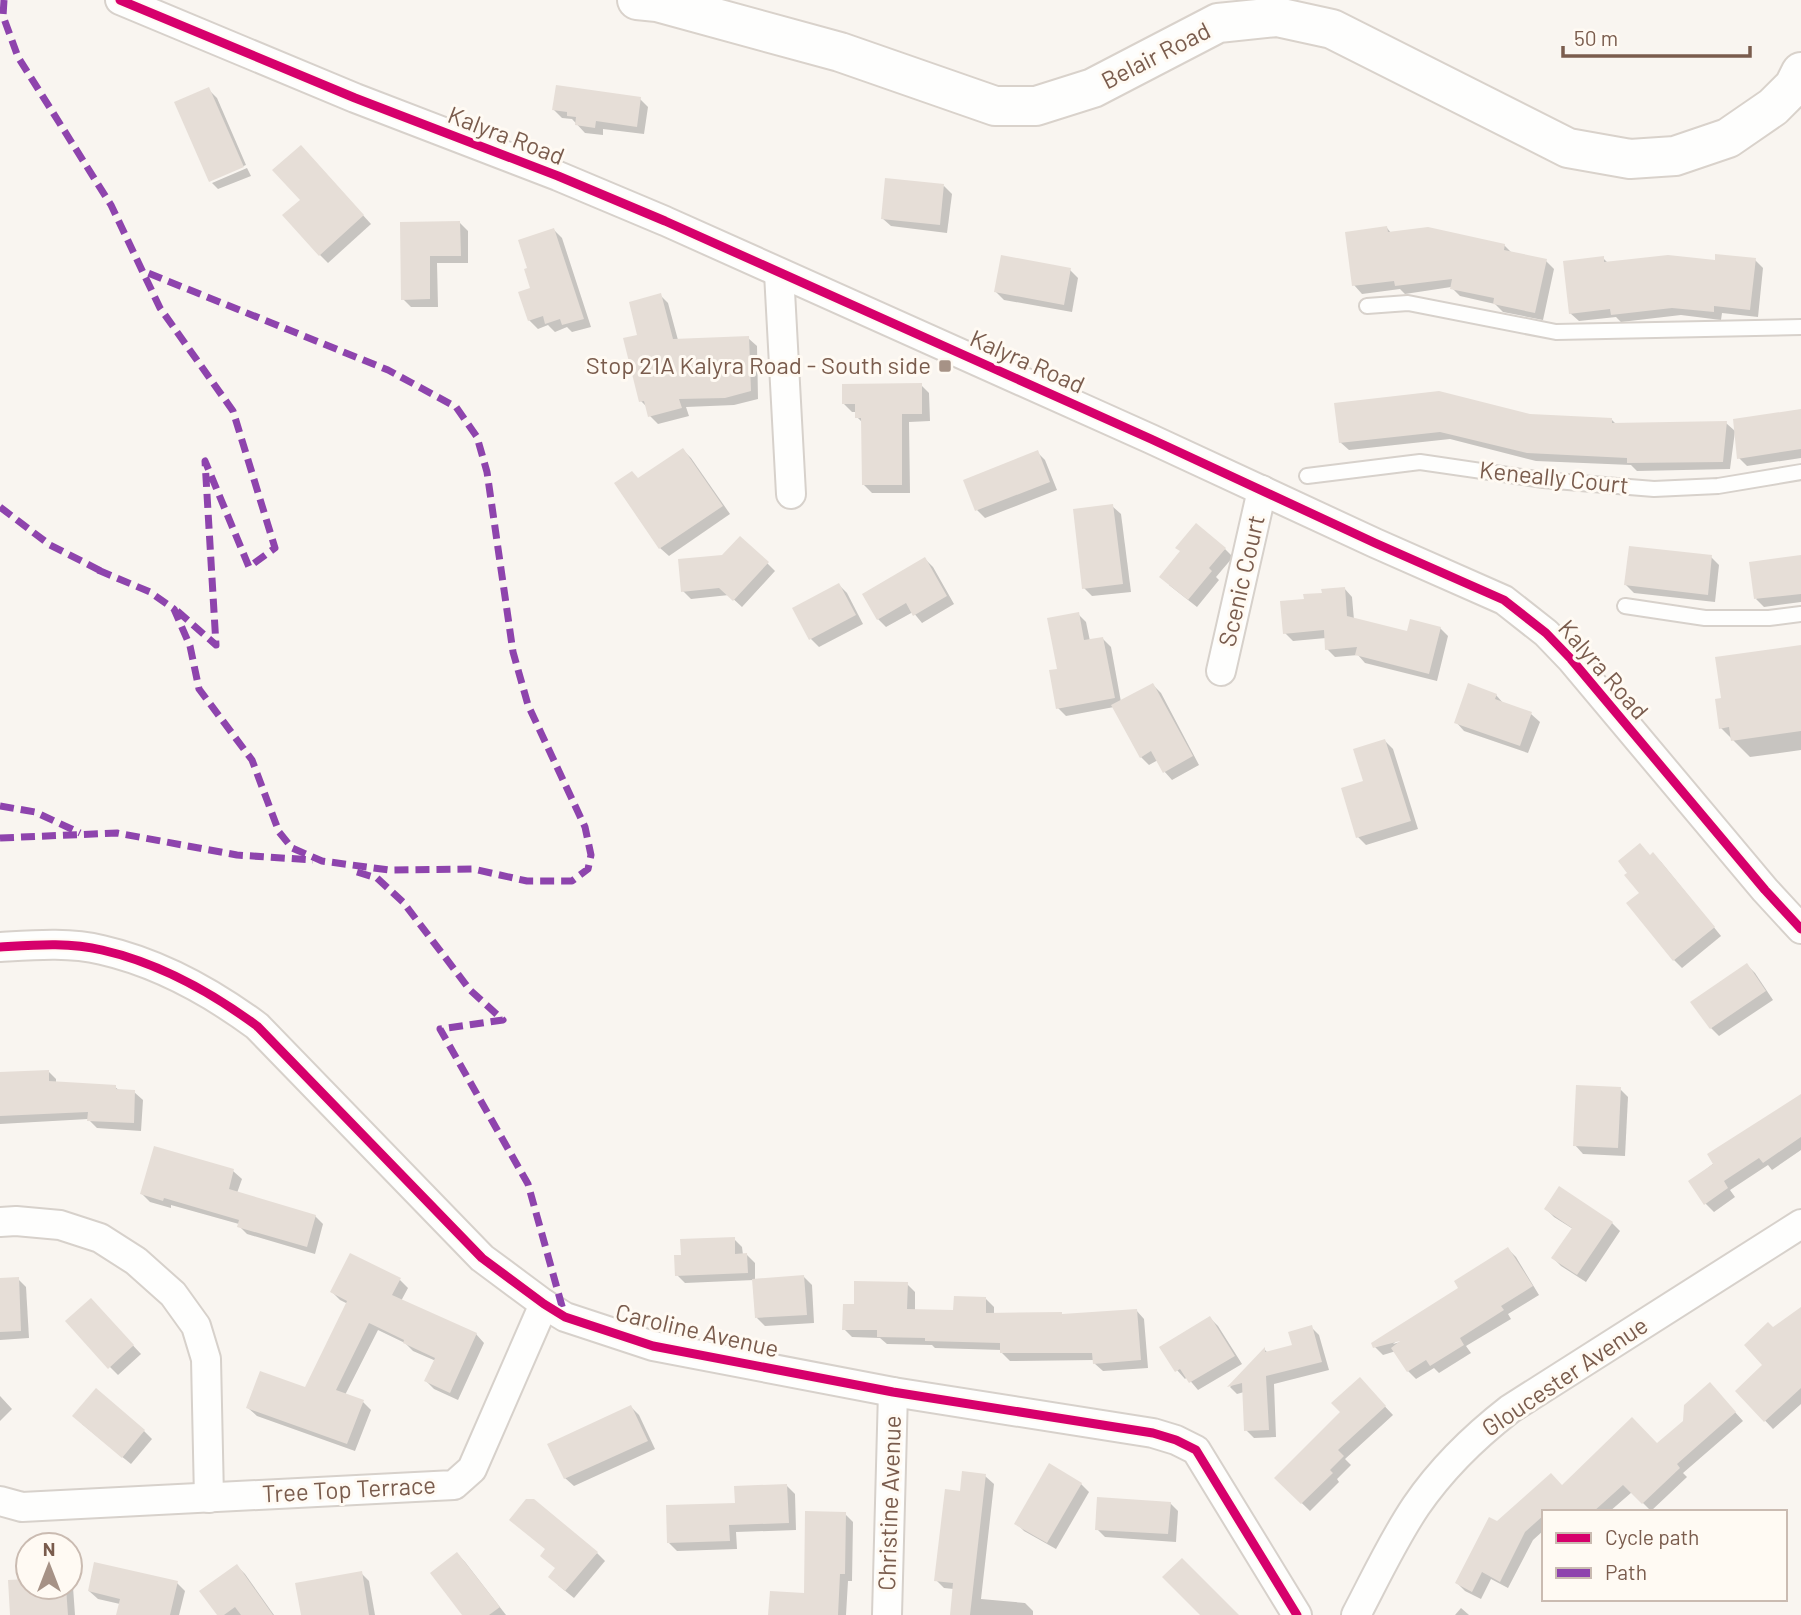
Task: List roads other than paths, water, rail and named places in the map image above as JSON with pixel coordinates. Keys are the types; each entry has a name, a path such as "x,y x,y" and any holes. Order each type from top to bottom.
{"main road":[{"name":"Belair Road","path":"637,0 657,2 840,52 995,106 1036,106 1047,103 1093,88 1218,23 1277,17 1332,29 1568,148 1630,159 1675,156 1728,138 1773,107 1794,86 1801,72"}],"street":[{"name":"Kalyra Road","path":"120,0 355,98 558,176 779,272 1504,600 1546,632 1801,929"},
{"path":"779,272 791,494"},
{"name":"Scenic Court","path":"1222,671 1262,491"},
{"name":"Caroline Avenue","path":"0,947 46,944 101,950 157,968 223,1002 257,1026 482,1258 565,1317 653,1346 893,1392 1153,1433 1196,1450 1297,1615"},
{"path":"0,1222 60,1225 100,1238 136,1261 173,1294 196,1325 206,1359 209,1498"},
{"name":"Gloucester Avenue","path":"1356,1615 1416,1506 1434,1480 1479,1432 1510,1409 1801,1224"},
{"name":"Tree Top Terrace","path":"0,1501 22,1507 454,1485 472,1469 544,1304"},
{"name":"Christine Avenue","path":"887,1615 893,1392"}],"lane":[{"path":"1367,306 1408,303 1556,332 1801,327"},
{"name":"Keneally Court","path":"1307,476 1420,462 1543,480 1654,489 1718,486 1801,472"},
{"path":"1625,606 1706,618 1769,618 1801,614"}],"place":[{"name":"Stop 21A Kalyra Road - South side","path":"945,366"}]}
